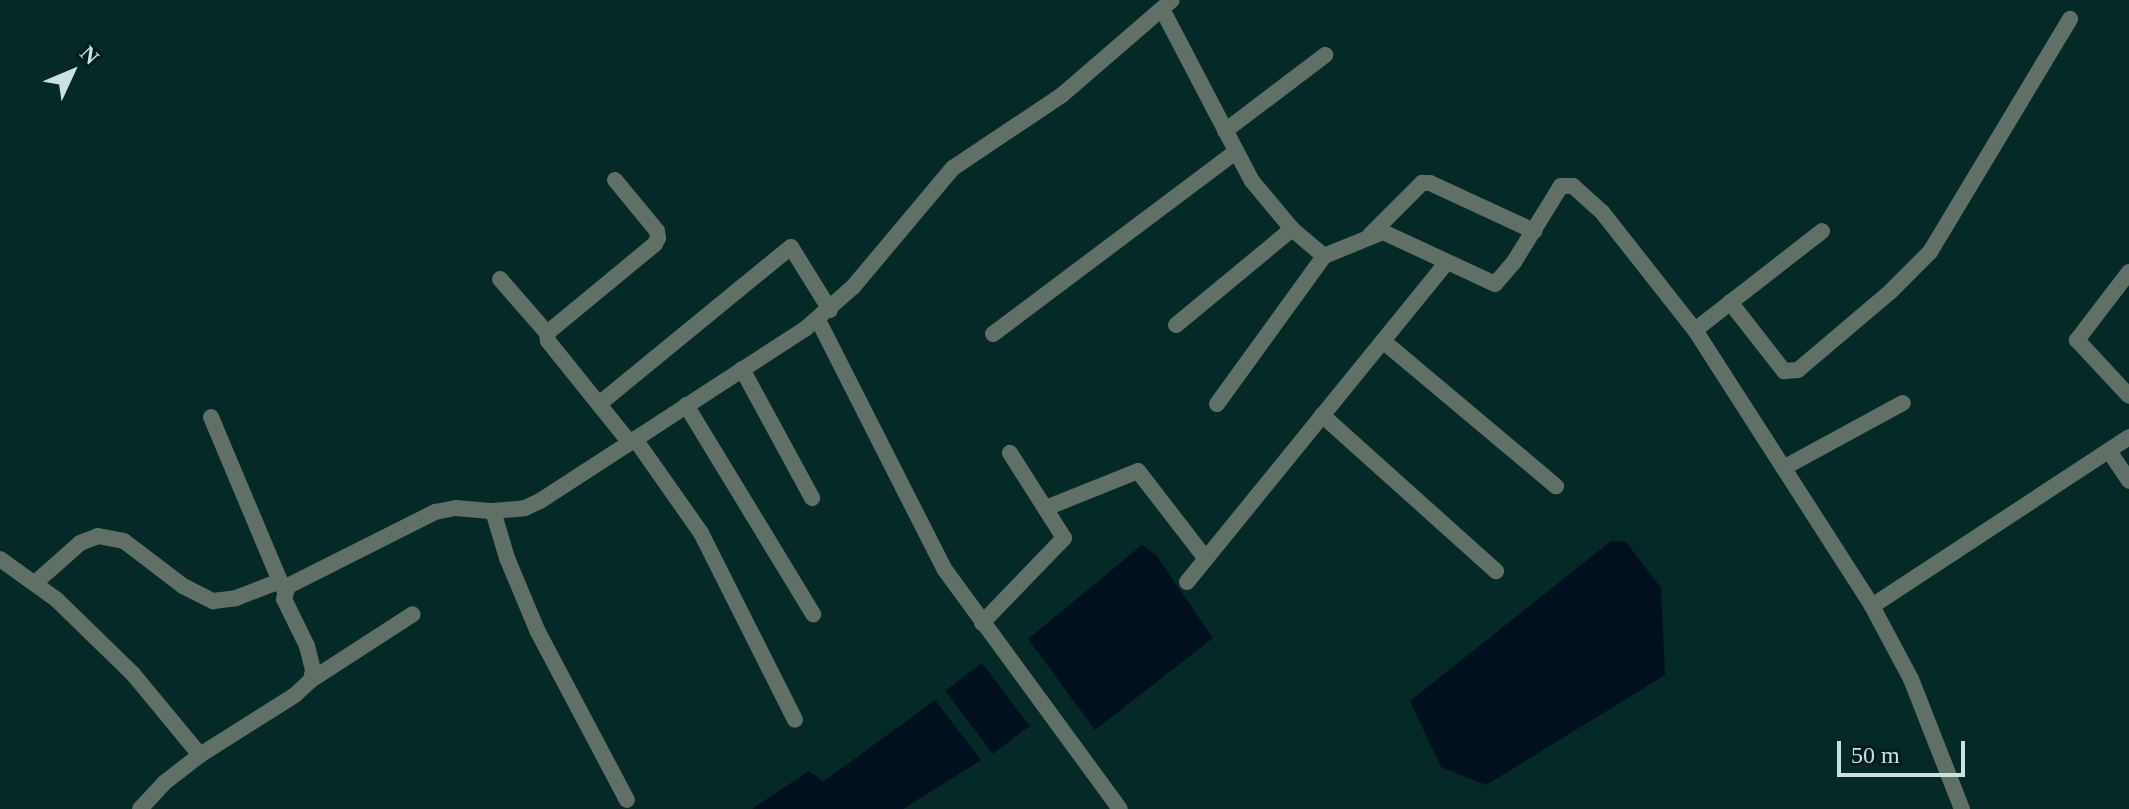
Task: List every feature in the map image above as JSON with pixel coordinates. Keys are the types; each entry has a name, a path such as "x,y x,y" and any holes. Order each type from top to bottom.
{"street":[{"path":"35,583 80,543 98,536 124,541 183,586 213,601 236,598 282,586 414,520 456,508 493,511 525,508 540,501 824,315 953,168 1062,95 1167,5 1235,152 1252,181 1292,229 1324,256"},
{"path":"1730,302 1784,371 1798,370 1890,292 1930,252 2070,19"},
{"path":"1225,131 1325,55"},
{"path":"993,334 1235,152"},
{"path":"547,333 655,244 658,238 657,231 615,180"},
{"path":"1370,235 1422,183 1430,183 1534,231"},
{"path":"1217,404 1324,256 1383,232 1495,284 1534,231 1557,189 1564,185 1573,186 1618,229 1695,330 1872,606 1911,679 1962,809"},
{"path":"1176,325 1292,229"},
{"path":"1695,330 1822,231"},
{"path":"599,404 791,247 936,555 982,623 1120,809"},
{"path":"1187,582 1447,262"},
{"path":"2129,272 2077,340 2129,396"},
{"path":"500,279 547,333 548,341 632,441 701,533 795,720"},
{"path":"1383,341 1556,486"},
{"path":"742,369 812,498"},
{"path":"1785,467 1903,403"},
{"path":"686,405 813,614"},
{"path":"1322,415 1496,571"},
{"path":"211,417 312,661 311,680"},
{"path":"1872,606 2129,437"},
{"path":"2109,451 2129,481"},
{"path":"982,623 1064,538 1010,453"},
{"path":"1046,508 1138,471 1206,559"},
{"path":"493,511 507,558 543,643 627,800"},
{"path":"0,559 35,583 133,674 200,755"},
{"path":"140,809 164,783 200,755 295,695 311,680 413,614"}],"water":[{"path":"1611,541 1626,542 1661,588 1665,675 1486,785 1441,767 1410,701"},
{"path":"1142,545 1156,555 1213,638 1095,730 1028,639"},
{"path":"982,663 1030,726 993,754 945,691"},
{"path":"935,700 981,760 903,809 752,809 809,771 823,782"}]}
